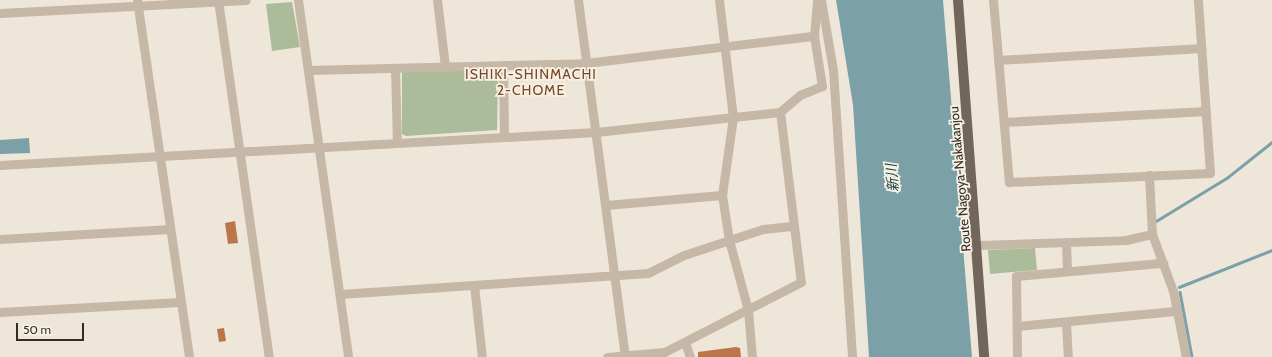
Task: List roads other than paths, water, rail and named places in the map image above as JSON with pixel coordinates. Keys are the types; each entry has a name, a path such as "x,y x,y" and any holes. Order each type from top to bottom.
{"main road":[{"name":"Route Nagoya-Nakakanjou","path":"958,0 979,245 984,357"}],"street":[{"path":"0,13 137,3 246,0"},
{"path":"298,0 348,357"},
{"path":"437,0 445,66"},
{"path":"578,0 616,276 625,356"},
{"path":"719,0 733,117 722,195 729,240 748,310 752,357"},
{"path":"0,165 596,132 780,112 800,95 822,86 814,36 817,0"},
{"path":"821,0 833,70 852,357"},
{"path":"993,0 1009,182 1210,173 1198,0"},
{"path":"218,1 269,357"},
{"path":"137,3 188,357"},
{"path":"308,70 586,63 814,36"},
{"path":"998,60 1202,48"},
{"path":"503,65 504,137"},
{"path":"395,68 397,143"},
{"path":"1004,122 1206,111"},
{"path":"607,357 664,352 801,282 780,112"},
{"path":"1149,175 1152,234 1163,263 1177,311 1186,357"},
{"path":"606,205 722,195"},
{"path":"340,294 648,273 684,255 729,240 764,229 794,226"},
{"path":"0,239 170,229"},
{"path":"979,245 1126,240 1152,234"},
{"path":"1066,242 1067,271"},
{"path":"1017,357 1016,276 1163,263"},
{"path":"474,285 482,357"},
{"path":"0,312 180,302"},
{"path":"1017,326 1177,311"},
{"path":"1066,322 1068,357"},
{"path":"685,342 690,357"}],"water":[{"name":"新川","path":"836,0 943,0 972,357 869,357 853,105"},
{"path":"29,138 30,153 0,154 0,140"}],"waterway":[{"path":"1156,221 1228,177 1272,142"},
{"path":"1179,287 1272,250"},
{"path":"1180,292 1192,357"}],"district":[{"name":"ISHIKI-SHINMACHI 2-CHOME","path":"531,82"}]}
